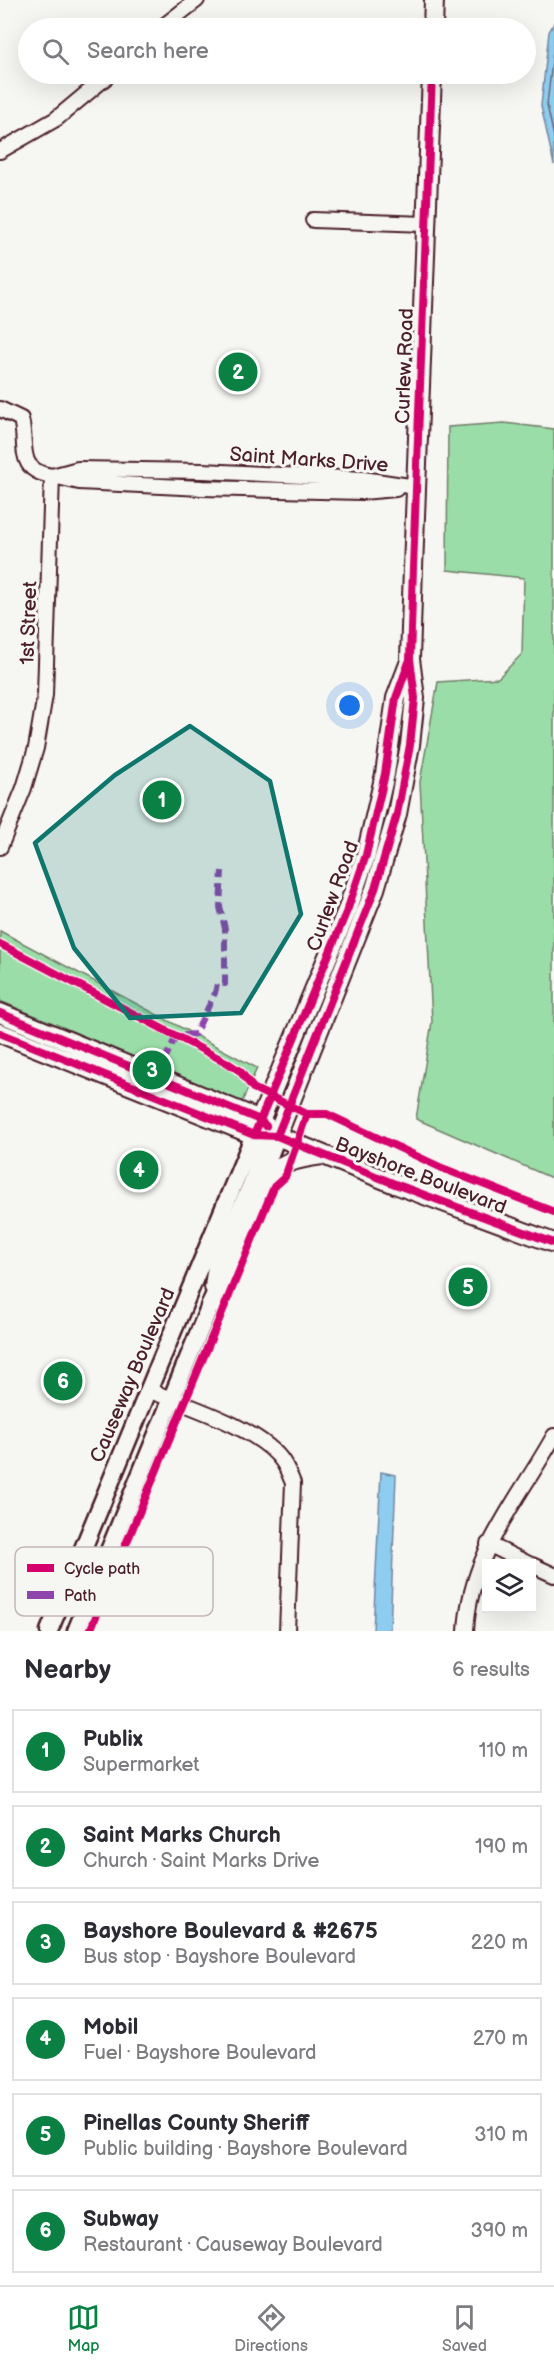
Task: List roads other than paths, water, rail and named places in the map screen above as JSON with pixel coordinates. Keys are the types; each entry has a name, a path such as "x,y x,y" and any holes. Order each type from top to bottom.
{"main road":[{"path":"434,18 435,0"},
{"name":"Curlew Road","path":"263,1132 362,926 389,844 410,745 415,698 410,659 432,84"},
{"name":"Curlew Road","path":"263,1132 366,855 385,774 396,698 410,659"},
{"name":"Bayshore Boulevard","path":"0,1014 263,1132"},
{"name":"Bayshore Boulevard","path":"0,1033 554,1244"},
{"path":"210,1306 218,1264 257,1169 263,1132"},
{"path":"210,1306 230,1268 271,1174 291,1160 322,1155"}],"street":[{"path":"173,18 197,0"},
{"path":"0,151 56,119 98,84"},
{"path":"313,220 426,224"},
{"path":"0,409 21,419 25,458 30,469 38,474 52,476"},
{"name":"Saint Marks Drive","path":"52,476 78,468 202,471 363,479 416,487"},
{"name":"1st Street","path":"0,847 24,788 36,748 45,695 52,476"},
{"name":"Causeway Boulevard","path":"84,1547 148,1390 263,1132"},
{"path":"110,1547 210,1306"},
{"path":"148,1390 250,1432 268,1445 283,1462 292,1483 287,1631"},
{"path":"466,1631 474,1583 488,1544 503,1516 554,1436"},
{"path":"488,1544 520,1559"},
{"path":"536,1567 554,1575"},
{"name":"Causeway Boulevard","path":"49,1631 55,1616"},
{"path":"76,1630 82,1616"}],"water":[{"path":"554,23 554,165 541,106 549,32"},
{"path":"381,1472 396,1475 390,1631 373,1631"}],"place":[{"name":"Saint Marks Church","path":"238,372"},
{"name":"Publix","path":"162,800"},
{"name":"Bayshore Boulevard & #2675","path":"152,1070"},
{"name":"Mobil","path":"139,1170"},
{"name":"Pinellas County Sheriff","path":"468,1287"},
{"name":"Subway","path":"63,1381"}]}
